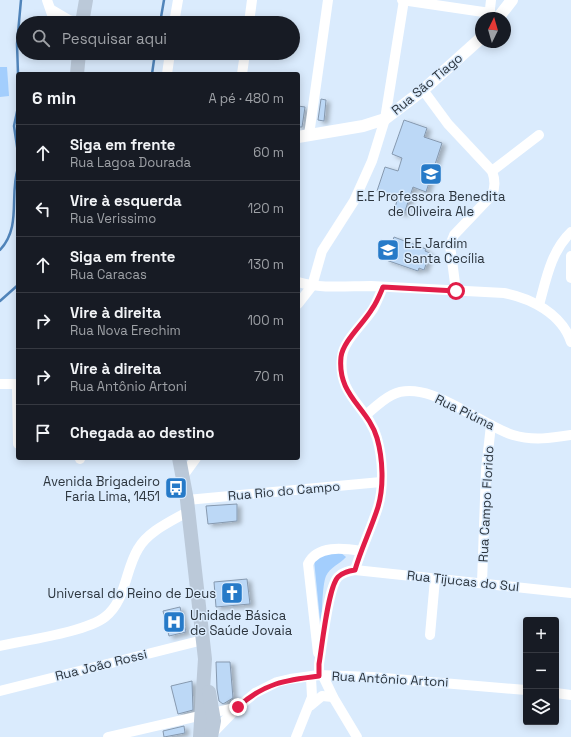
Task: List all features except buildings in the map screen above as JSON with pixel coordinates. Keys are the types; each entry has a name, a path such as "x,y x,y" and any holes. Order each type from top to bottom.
{"main road":[{"path":"83,16 86,0"},
{"path":"72,60 77,72"},
{"path":"77,72 78,60"},
{"path":"179,460 188,505 203,640 208,714 214,720 205,736"}],"street":[{"path":"47,0 53,16"},
{"path":"175,16 178,0"},
{"path":"250,16 252,0"},
{"path":"303,136 328,0"},
{"path":"300,301 312,286 322,251 354,201 372,161 385,119 403,0 475,13"},
{"path":"491,0 492,12"},
{"path":"497,12 512,0"},
{"path":"52,10 62,16"},
{"name":"Rua São Tiago","path":"303,136 363,126 385,119 423,90 475,43"},
{"path":"167,72 169,60"},
{"path":"242,72 244,60"},
{"path":"423,90 448,124 492,171 495,188 492,195 454,235 450,245 456,291"},
{"path":"492,171 539,135"},
{"path":"539,305 554,254 564,239 571,232"},
{"path":"571,256 571,278"},
{"path":"300,283 312,286 336,285 383,287 518,296 539,305 550,313 562,326 571,342"},
{"path":"296,737 310,706 318,676 333,586 338,577 348,571 355,570 378,506 382,470 377,439 366,415 358,408 347,391 343,379 342,356 344,348 372,309 383,287"},
{"path":"0,384 16,384"},
{"name":"Rua Piúma","path":"366,415 379,403 393,394 404,391 417,391 435,397 513,435 548,439 571,435"},
{"name":"Rua Campo Florido","path":"482,583 486,470 491,424"},
{"path":"183,476 195,460"},
{"name":"Rua Rio do Campo","path":"188,505 381,482"},
{"path":"0,646 78,629 96,623 106,616 118,600 137,549 145,540 188,505"},
{"path":"319,664 308,564 314,556 326,550 348,548 361,551"},
{"name":"Rua Tijucas do Sul","path":"355,570 571,593"},
{"path":"430,635 435,578"},
{"name":"Rua João Rossi","path":"0,691 203,640"},
{"path":"318,676 333,697 357,737"},
{"name":"Rua Antônio Artoni","path":"205,736 255,693 290,679 318,676 434,681 523,690"},
{"path":"559,693 571,695"},
{"path":"310,706 322,696 333,697"},
{"name":"Rua Antônio Artoni","path":"108,737 238,707"}],"shaded area":[{"path":"0,67 7,67 9,96 0,97"},
{"path":"330,552 341,553 346,557 330,570 326,576 323,594 321,630 314,560"}],"waterway":[{"path":"20,16 21,0"},
{"path":"161,16 164,0"},
{"path":"18,60 18,72"},
{"path":"152,72 154,60"},
{"path":"16,116 14,126 16,140"},
{"path":"0,250 7,241 11,231 16,179"},
{"path":"0,301 16,287"}],"place":[{"name":"E.E Professora Benedita de Oliveira Ale","path":"431,174"},
{"name":"E.E Jardim Santa Cecília","path":"388,250"},
{"name":"Avenida Brigadeiro Faria Lima, 1451","path":"176,488"},
{"name":"Universal do Reino de Deus","path":"232,593"},
{"name":"Unidade Básica de Saúde Jovaia","path":"174,622"}],"route":[{"path":"238,707 255,693 277,682 319,676 319,664 332,590 338,577 343,573 355,570 378,506 382,470 377,439 366,415 358,408 347,391 341,366 344,348 372,309 383,287 456,291"}]}
